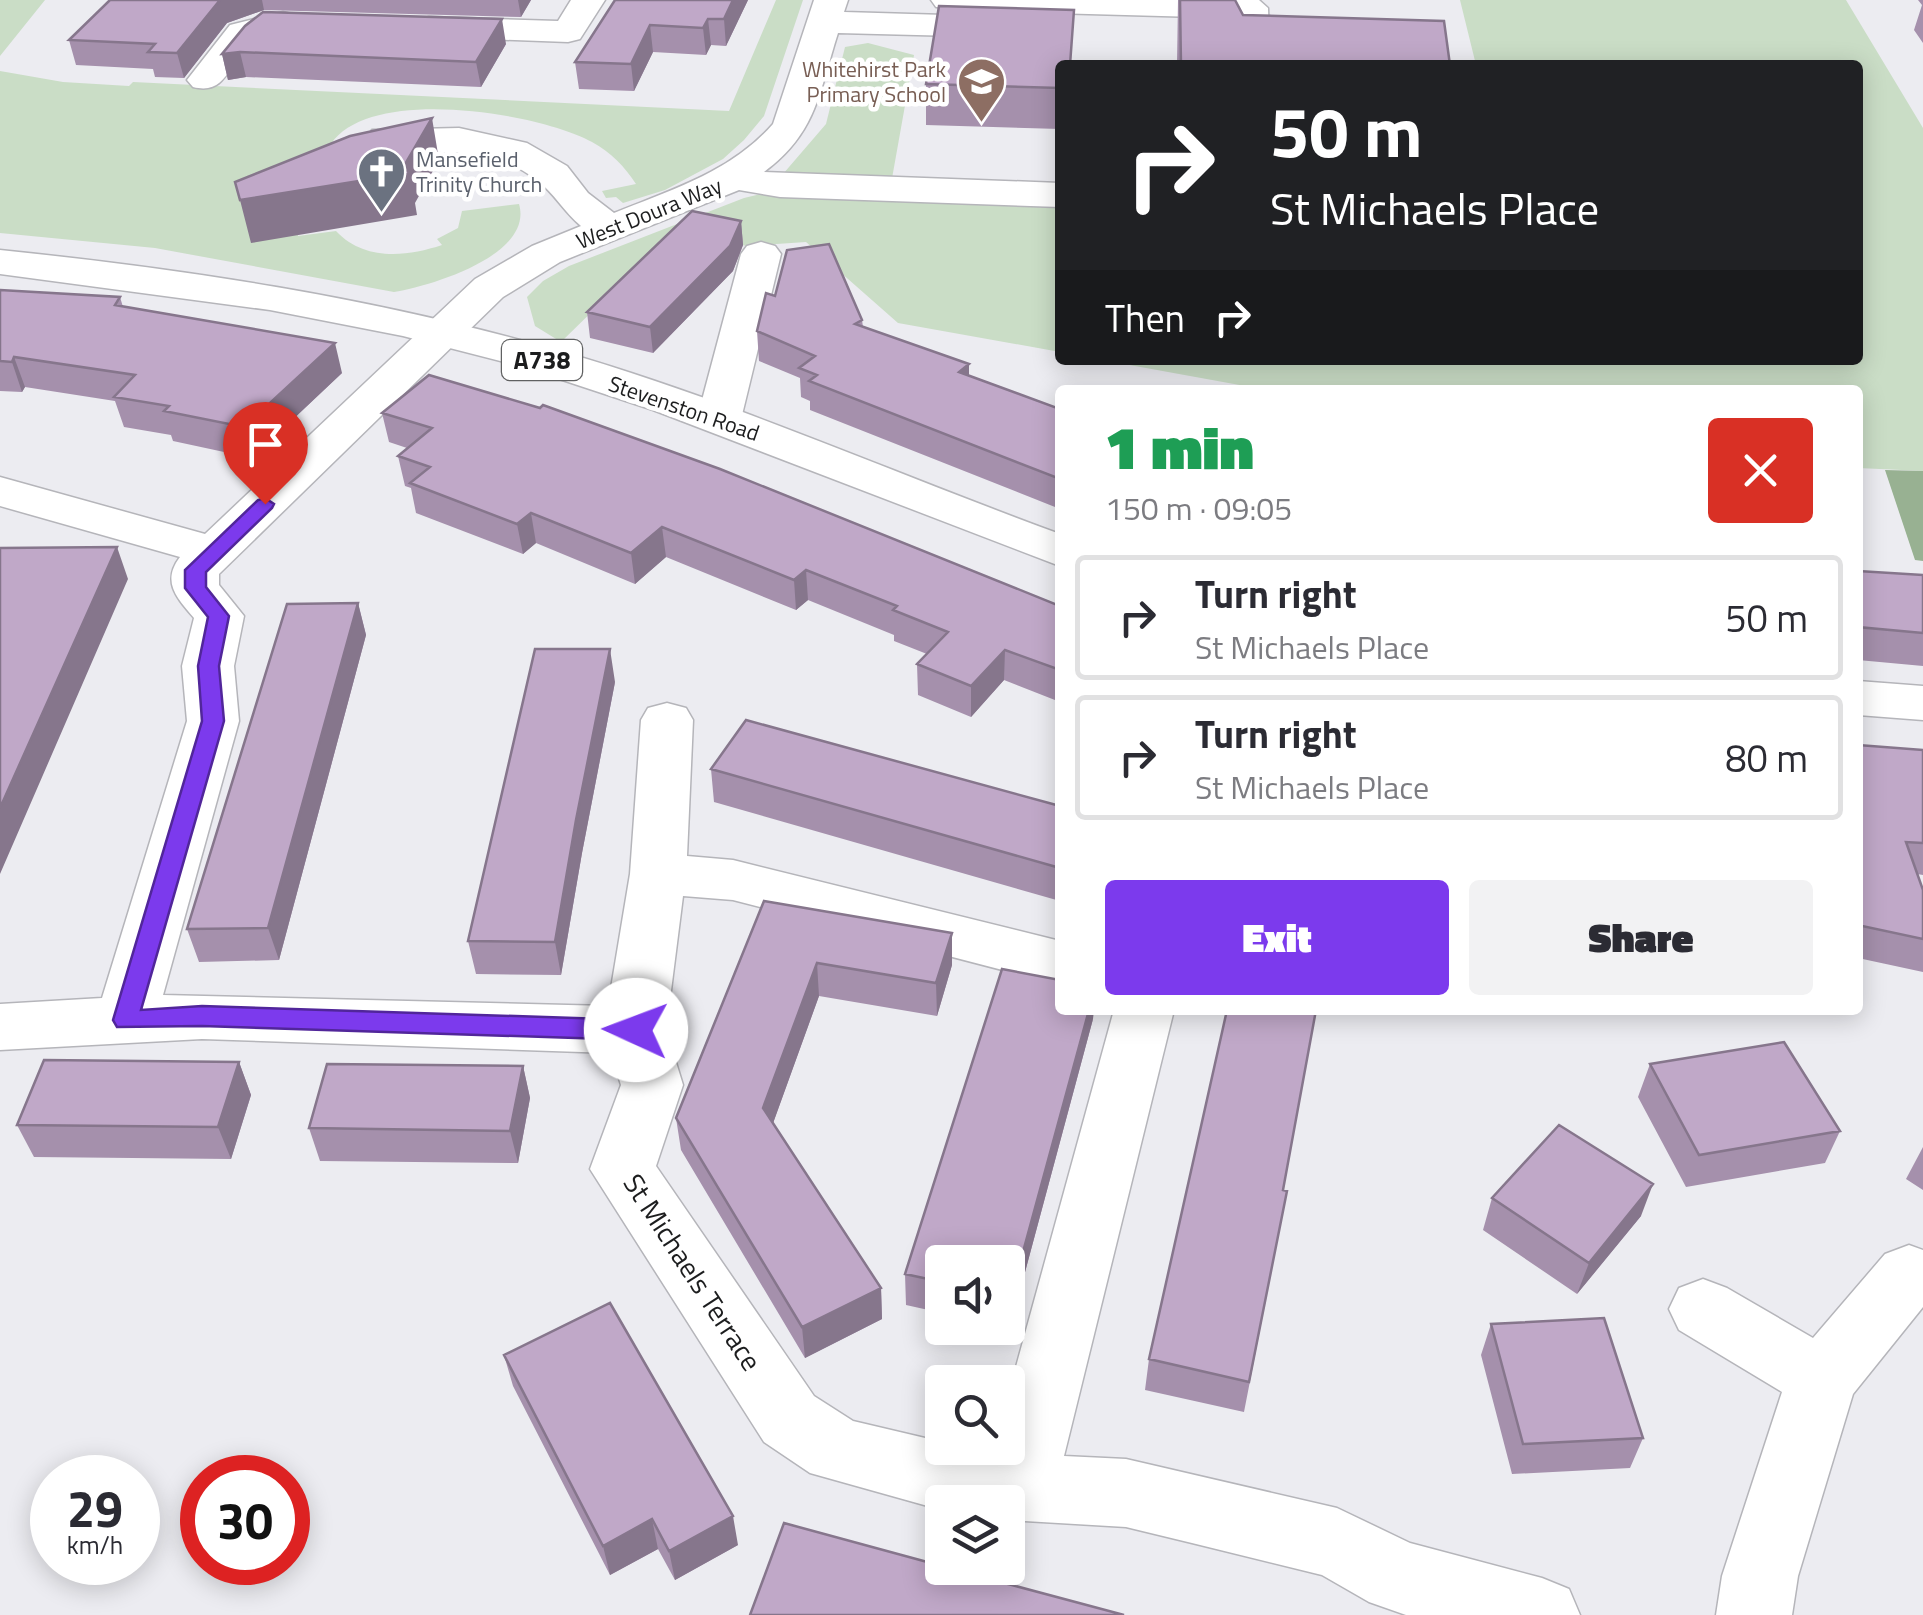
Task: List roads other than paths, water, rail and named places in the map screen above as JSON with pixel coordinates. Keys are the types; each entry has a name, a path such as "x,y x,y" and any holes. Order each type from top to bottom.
{"main road":[{"path":"512,0 587,2"},
{"path":"948,0 1250,8 1252,40"},
{"path":"398,26 568,32 587,2"},
{"path":"828,11 995,27 997,2"},
{"name":"West Doura Way","path":"214,552 489,288 546,254 689,200 733,177 772,148 790,127 828,11"},
{"path":"204,80 242,32 278,22 308,23"},
{"path":"385,138 460,140 514,151 554,174 574,201 611,230"},
{"path":"733,177 780,186 1055,195"},
{"path":"719,419 760,254"},
{"name":"Stevenston Road","path":"0,262 243,290 362,312 536,358 719,419 1055,550"},
{"path":"0,491 214,552 196,570 196,588 219,616 208,666 213,721 126,1020"},
{"path":"1863,698 1923,703"},
{"name":"St Michaels Terrace","path":"667,720 658,874 636,1030 652,1085 622,1169 789,1419 836,1450 950,1478 998,1485"},
{"path":"658,874 733,880 1055,962"},
{"path":"1020,1485 1143,1015"},
{"path":"0,1027 202,1016 636,1030"},
{"path":"1754,1615 1764,1559 1822,1380 1909,1274"},
{"path":"1703,1309 1822,1380"},
{"name":"St Michaels Terrace","path":"1025,1488 1126,1493 1319,1538 1338,1543 1396,1576 1542,1615"}],"place":[{"name":"Whitehirst Park Primary School","path":"981,124"},
{"name":"Mansefield Trinity Church","path":"381,214"}]}
